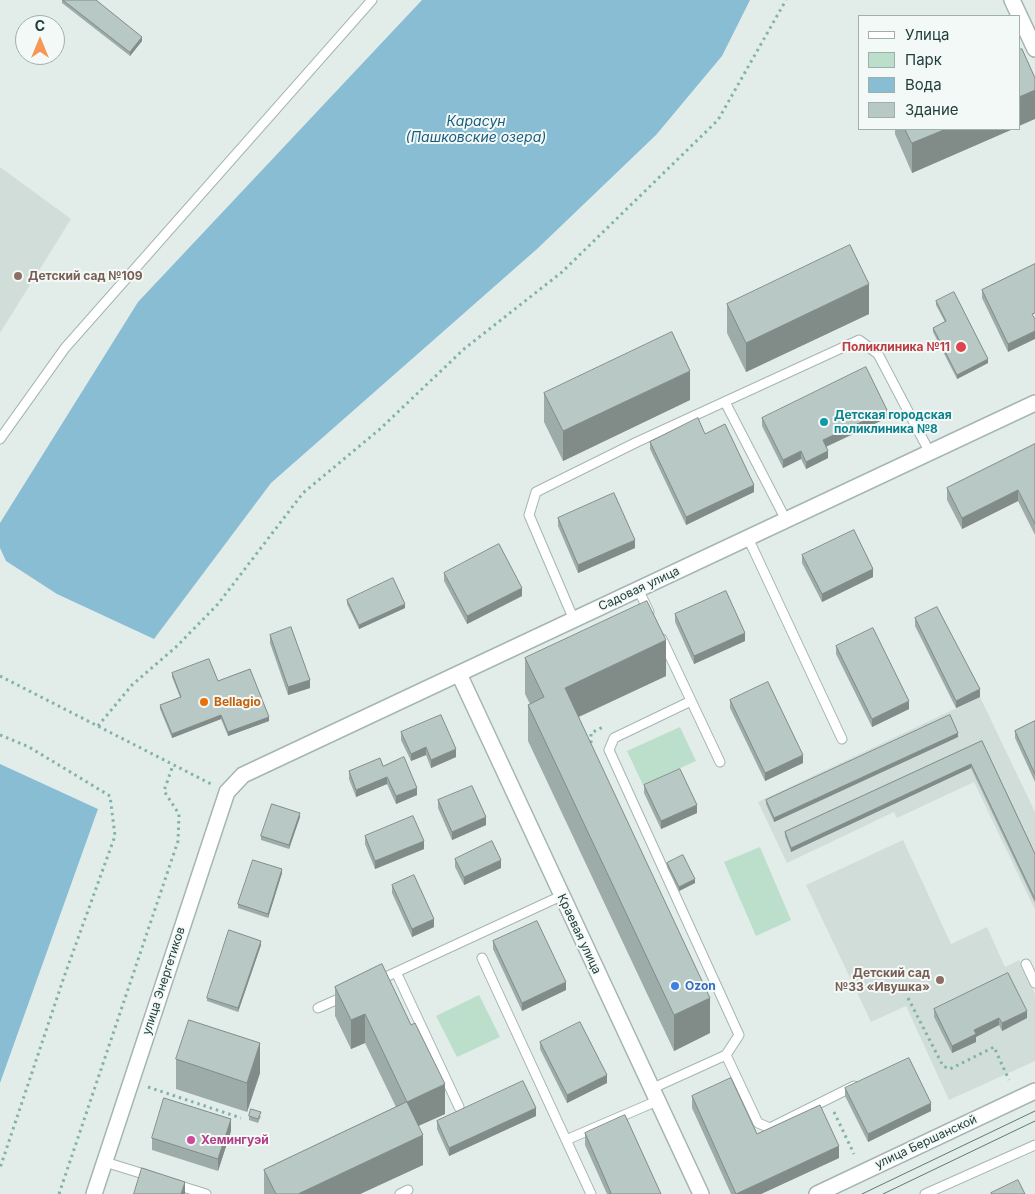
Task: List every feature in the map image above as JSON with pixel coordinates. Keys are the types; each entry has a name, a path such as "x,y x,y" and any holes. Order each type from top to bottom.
{"street":[{"path":"1012,0 1019,15"},
{"path":"1020,17 1035,49"},
{"name":"Садовая улица","path":"243,775 1035,403"},
{"name":"Краевая улица","path":"459,674 701,1194"},
{"name":"улица Энергетиков","path":"94,1194 227,792 243,775"},
{"name":"улица Бершанской","path":"817,1194 1035,1091"}],"lane":[{"path":"0,439 65,348 372,0"},
{"path":"574,620 529,515 536,492 725,402 859,340 878,354 930,453"},
{"path":"725,402 786,520"},
{"path":"748,538 842,739"},
{"path":"638,589 720,762"},
{"path":"566,1140 654,1095 726,1055 739,1035 609,750 614,738 691,701"},
{"path":"370,984 561,896"},
{"path":"482,958 591,1194"},
{"path":"1026,964 1035,983"},
{"path":"396,972 459,1107"},
{"path":"318,1008 353,992"},
{"path":"726,1055 758,1123 770,1128 862,1082"},
{"path":"925,1194 1035,1144"},
{"path":"105,1162 206,1194"}],"path":[{"path":"98,726 132,684 176,646 218,604 303,493 380,428 464,349 562,272 718,120 786,0"},
{"path":"0,676 227,792"},
{"path":"0,735 29,747 110,796 115,836 64,976 0,1168"},
{"path":"59,1194 178,841 179,814 164,791 173,765"},
{"path":"908,998 942,1066 950,1069 994,1047 1009,1080"},
{"path":"130,1081 241,1118"},
{"path":"828,1099 854,1154"}],"shaded area":[{"name":"Детский сад №109","path":"0,167 71,219 0,333"},
{"path":"980,697 1035,812 1035,910 974,782 897,818 894,812 787,863 758,802"},
{"name":"Детский сад №33 «Ивушка»","path":"903,840 951,944 987,927 1005,967 1019,960 1035,994 1035,1061 949,1100 906,1006 871,1022 806,885"}],"green space":[{"path":"680,727 696,761 643,785 627,751"},
{"path":"760,847 791,920 756,936 724,862"},
{"path":"479,995 500,1037 457,1057 436,1016"}],"water":[{"name":"Карасун (Пашковские озера)","path":"422,0 750,0 722,56 656,135 537,249 271,483 154,639 57,594 6,561 0,548 0,523 138,302"},
{"path":"0,764 98,809 0,1083"}],"building":[{"path":"63,0 96,0 142,37 130,52"},
{"path":"1022,49 1035,78 1035,90 1020,97 1020,50"},
{"path":"906,130 944,130 912,143"},
{"path":"850,245 869,284 746,343 727,304"},
{"path":"1035,264 1035,313 1032,314 1035,319 1035,331 1008,344 982,290"},
{"name":"Поликлиника №11","path":"954,292 988,359 957,375 933,328 946,321 936,301"},
{"path":"672,332 690,371 563,431 544,393"},
{"name":"Детская городская поликлиника №8","path":"866,367 887,410 823,440 828,451 806,462 801,451 783,460 762,418"},
{"path":"698,418 705,434 725,424 754,485 686,517 650,442"},
{"path":"1035,444 1035,524 1018,490 962,518 947,488"},
{"path":"614,493 635,540 578,565 558,518"},
{"path":"854,530 873,569 822,594 802,555"},
{"path":"499,544 522,588 467,616 444,573"},
{"path":"393,578 405,604 359,625 347,600"},
{"path":"726,591 745,633 694,656 675,614"},
{"path":"647,601 666,640 565,688 710,998 674,1015 528,705 544,697 525,658"},
{"path":"937,607 980,689 956,701 915,618"},
{"path":"291,627 310,680 288,687 270,635"},
{"path":"873,628 909,701 872,719 836,646"},
{"path":"209,659 218,681 250,669 269,717 228,732 221,715 172,734 160,705 181,697 172,673"},
{"path":"768,682 803,755 765,773 730,700"},
{"path":"441,715 456,749 431,760 426,747 411,754 401,732"},
{"path":"950,715 958,733 774,818 766,800"},
{"path":"1035,721 1035,774 1015,731"},
{"path":"982,741 1035,854 1035,899 971,764 791,848 785,832"},
{"path":"404,757 417,788 396,796 387,777 356,790 349,771 380,758 383,766"},
{"path":"680,769 697,805 661,821 644,785"},
{"path":"472,786 486,817 452,832 438,800"},
{"path":"272,804 300,813 289,845 261,836"},
{"path":"413,816 424,841 375,861 365,836"},
{"path":"492,841 501,860 464,877 455,859"},
{"path":"683,855 695,879 679,887 667,863"},
{"path":"253,860 282,869 268,914 238,904"},
{"path":"414,875 434,919 412,929 392,885"},
{"path":"537,921 566,982 522,1003 493,941"},
{"path":"229,930 261,941 238,1008 207,998"},
{"path":"382,964 411,1025 415,1023 445,1084 407,1102 365,1014 351,1020 335,987"},
{"path":"1008,973 1027,1011 1002,1023 999,1018 974,1030 976,1034 952,1046 934,1009"},
{"path":"189,1020 260,1043 247,1083 176,1059"},
{"path":"580,1022 607,1075 567,1095 540,1042"},
{"path":"909,1058 931,1103 868,1134 845,1088"},
{"path":"731,1078 757,1134 820,1105 839,1146 736,1194 692,1096"},
{"path":"523,1081 536,1108 449,1148 437,1121"},
{"name":"Хемингуэй","path":"164,1098 231,1119 218,1159 152,1138"},
{"path":"407,1102 423,1135 298,1194 276,1194 264,1170"},
{"path":"251,1109 261,1112 258,1119 249,1116"},
{"path":"625,1115 661,1194 609,1194 611,1193 585,1133"},
{"path":"142,1168 185,1182 181,1194 134,1194"},
{"path":"1018,1180 1025,1194 991,1193"}],"tram line":[{"path":"862,1194 1035,1111"},
{"path":"883,1194 1035,1121"}],"place":[{"name":"Детский сад №109","path":"18,276"},
{"name":"Поликлиника №11","path":"961,347"},
{"name":"Детская городская поликлиника №8","path":"824,422"},
{"name":"Bellagio","path":"204,702"},
{"name":"Детский сад №33 «Ивушка»","path":"940,980"},
{"name":"Ozon","path":"675,986"},
{"name":"Хемингуэй","path":"191,1140"}]}
